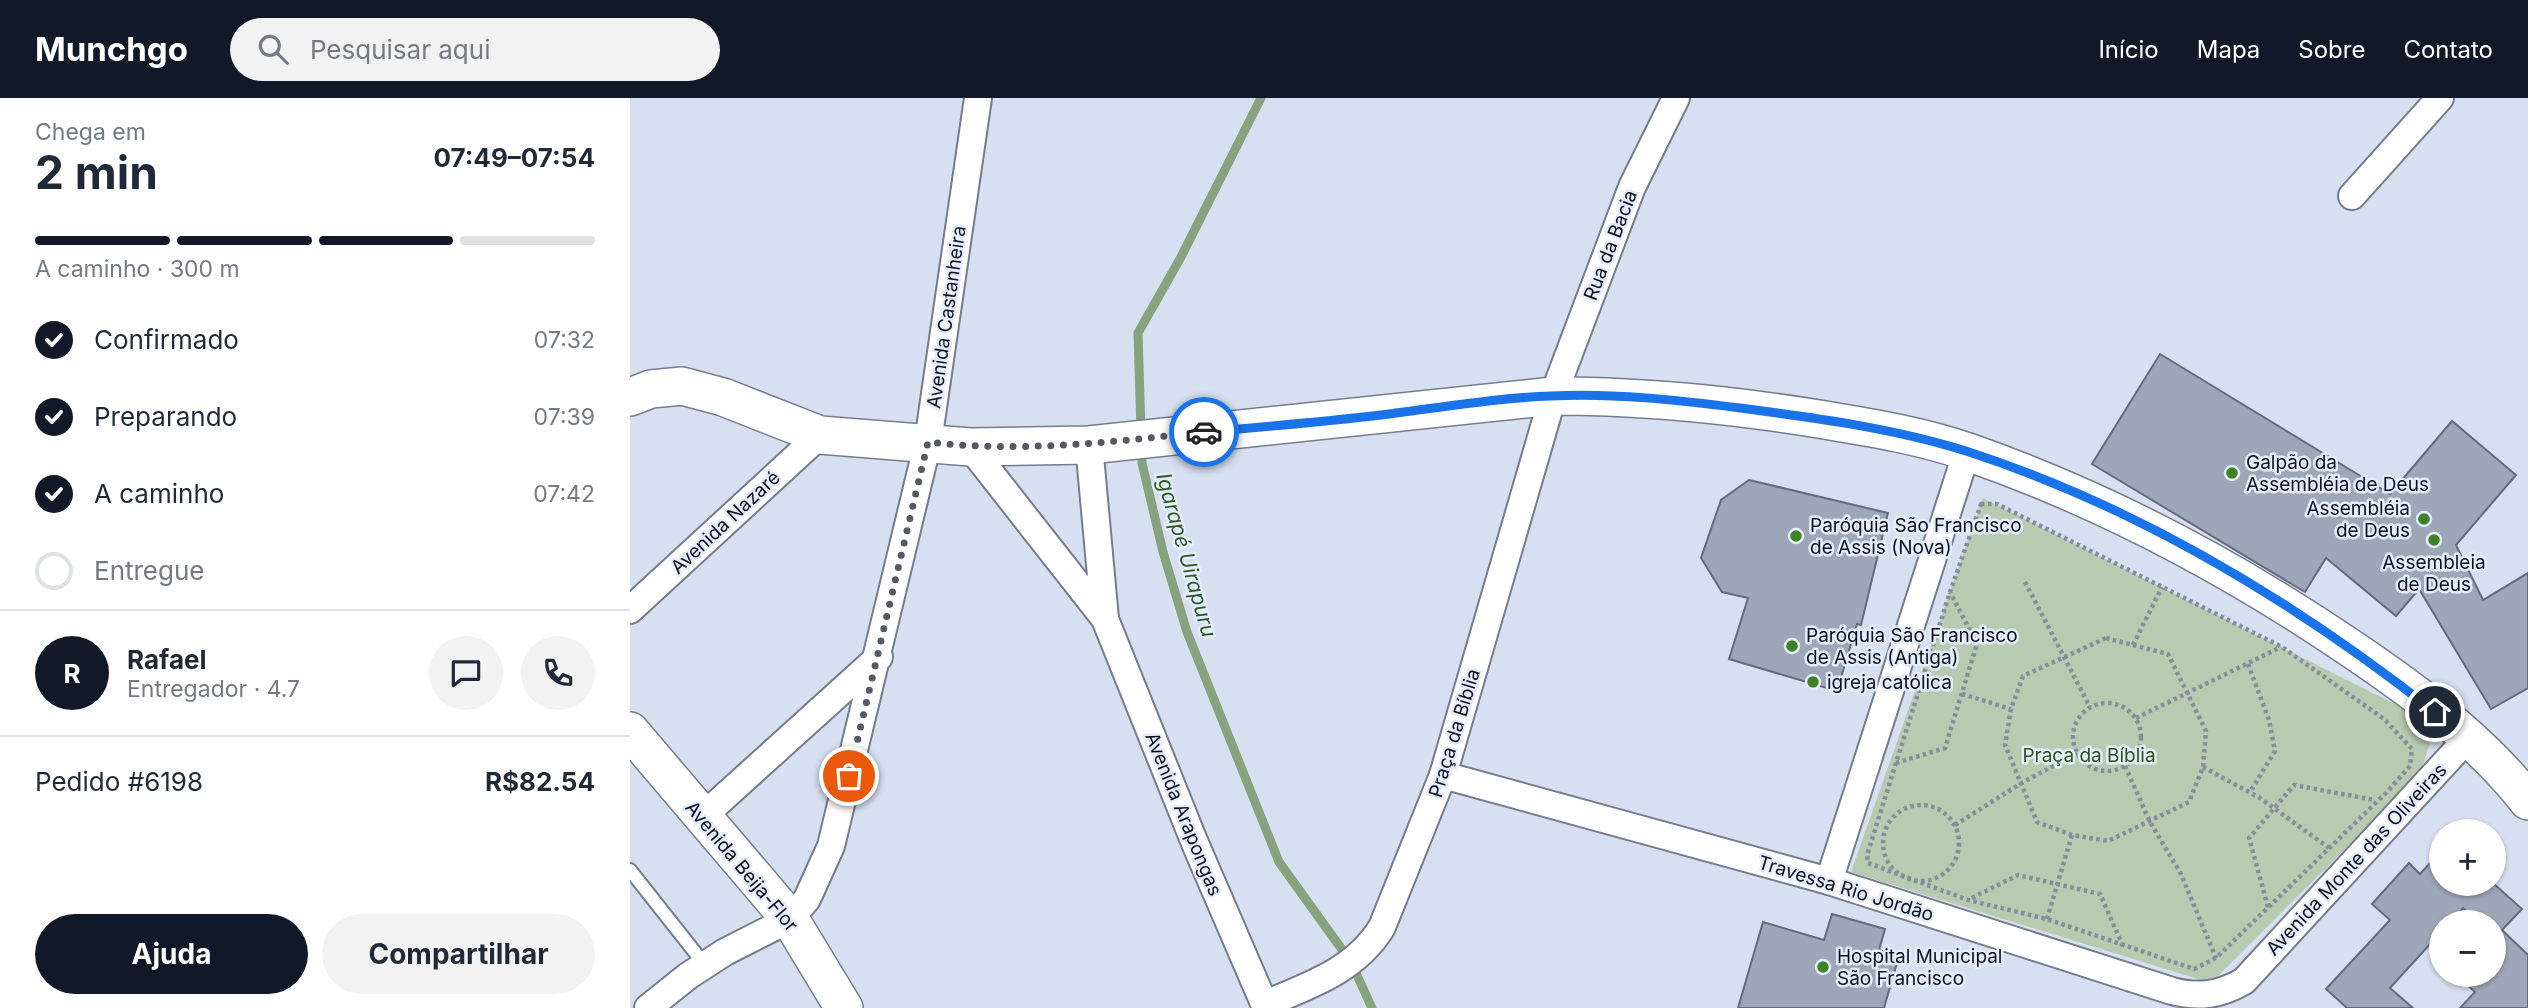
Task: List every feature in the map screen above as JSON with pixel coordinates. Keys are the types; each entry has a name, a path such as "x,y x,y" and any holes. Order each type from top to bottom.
{"street":[{"name":"Avenida Castanheira","path":"790,919 807,899 831,846 928,442 978,98"},
{"name":"Rua da Bacia","path":"1553,396 1632,187 1676,98"},
{"path":"2352,196 2440,98"},
{"path":"630,397 670,386 701,389 820,435 970,447 1090,445 1553,396 1629,396 1792,415 1885,430 1966,451 2082,496 2174,541 2229,572 2363,656 2468,738 2515,760 2528,801"},
{"name":"Praça da Bíblia","path":"1265,1006 1356,960 1373,943 1382,927 1443,775 1553,396"},
{"name":"Avenida Nazaré","path":"630,610 820,435"},
{"name":"Avenida Arapongas","path":"1090,445 1105,619"},
{"name":"Avenida Arapongas","path":"970,447 1105,619 1194,841 1265,1006"},
{"path":"1829,881 1966,451"},
{"path":"702,817 878,657"},
{"name":"Avenida Beija-Flor","path":"630,731 790,919 844,1008"},
{"name":"Avenida Monte das Oliveiras","path":"2244,981 2468,738"},
{"name":"Travessa Rio Jordão","path":"1443,775 1829,881 2187,995 2217,993 2244,981"},
{"path":"648,1008 705,965 790,919"}],"lane":[{"path":"630,870 705,965"}],"path":[{"path":"2162,587 1997,504 1981,504 1950,592 1867,855 1868,863 1894,872 1922,882 1946,873 1959,851 1959,838 1955,825 1947,815 1936,808 1923,805 1909,807 1888,822 1882,848 1894,872 1968,900 2047,919 2194,969 2216,958 2378,801 2410,766 2412,749 2384,719 2282,647 2162,587"},
{"path":"2025,582 2090,707"},
{"path":"2133,645 2162,587"},
{"path":"1896,763 1945,748 1977,644 1950,592"},
{"path":"2106,638 2133,645 2168,654 2206,730 2203,767 2189,802 2108,841 2072,835 2037,822 2005,744 2011,709 2023,676 2106,638"},
{"path":"2136,718 2282,647"},
{"path":"2248,664 2270,720 2275,751 2250,792"},
{"path":"1962,694 2011,709"},
{"path":"2110,703 2120,705 2136,718 2141,739 2133,758 2115,770 2092,768 2077,753 2072,733 2081,713 2090,707 2110,703"},
{"path":"1955,825 2020,784 2077,753"},
{"path":"2125,765 2150,822 2181,874 2216,958"},
{"path":"2203,767 2250,792 2338,856"},
{"path":"2269,907 2249,838 2294,785 2378,801"},
{"path":"2047,919 2072,835"},
{"path":"1959,905 2018,875 2100,894 2123,946"}],"green space":[{"name":"Praça da Bíblia","path":"1983,498 2415,714 2430,742 2421,773 2211,983 1851,872"}],"building":[{"path":"2160,354 2390,494 2452,421 2516,475 2456,545 2483,600 2528,573 2528,688 2491,709 2419,589 2396,616 2326,558 2305,592 2092,464"},
{"name":"Paróquia São Francisco de Assis (Nova)","path":"1749,480 1888,513 1861,625 1857,624 1837,691 1729,659 1748,598 1722,592 1701,558 1721,500"},
{"path":"2409,863 2420,874 2429,864 2429,896 2506,895 2522,909 2506,926 2506,910 2429,910 2429,945 2390,988 2413,1008 2347,1008 2326,989 2390,920 2372,904"},
{"name":"Hospital Municipal São Francisco","path":"1832,914 1885,929 1879,950 1899,956 1884,1008 1738,1008 1763,922 1824,940"},
{"path":"2506,934 2528,955 2528,1008 2460,1008 2475,992 2470,987 2506,987"}],"waterway":[{"name":"Igarapé Uirapuru","path":"1141,431 1138,333 1181,257 1261,98"},
{"name":"Igarapé Uirapuru","path":"1142,449 1142,463 1163,552 1187,632 1279,862 1351,962 1372,1008"}],"way so far":[{"path":"849,776 928,442 970,447 1090,445 1204,432"}],"place":[{"name":"Galpão da Assembléia de Deus","path":"2232,473"},
{"name":"Assembléia de Deus","path":"2424,519"},
{"name":"Paróquia São Francisco de Assis (Nova)","path":"1796,536"},
{"name":"Assembleia de Deus","path":"2434,540"},
{"name":"Paróquia São Francisco de Assis (Antiga)","path":"1792,646"},
{"name":"igreja católica","path":"1813,682"},
{"name":"Hospital Municipal São Francisco","path":"1823,967"}],"route":[{"path":"1204,432 1553,396 1629,396 1710,404 1885,430 1966,451 2082,496 2174,541 2283,604 2363,656 2435,712"}]}
